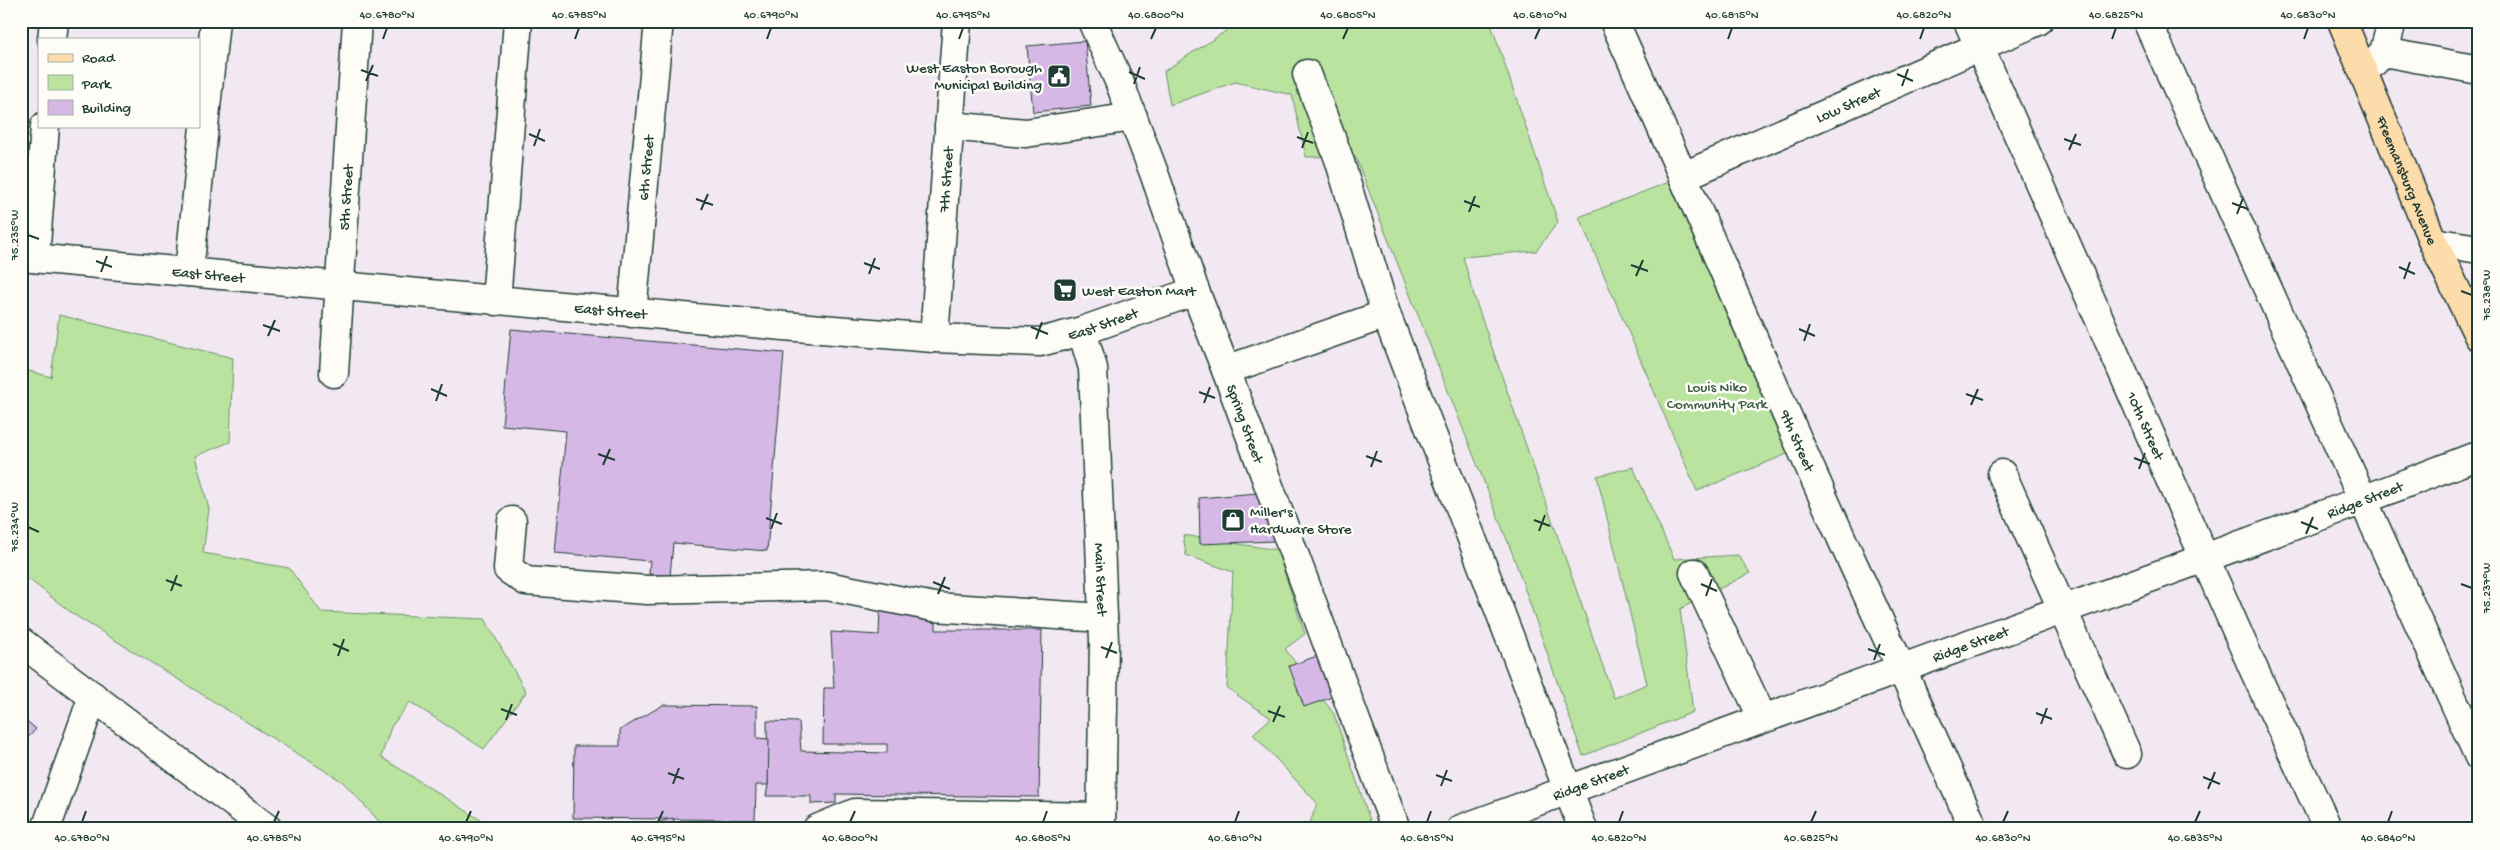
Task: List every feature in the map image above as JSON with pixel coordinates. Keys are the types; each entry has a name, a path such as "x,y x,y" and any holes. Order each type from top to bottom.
{"main road":[{"name":"Freemansburg Avenue","path":"2342,21 2434,242 2479,337"}],"street":[{"path":"52,38 54,21"},
{"path":"189,272 214,21"},
{"name":"5th Street","path":"334,374 357,21"},
{"path":"496,300 518,21"},
{"name":"6th Street","path":"632,312 659,21"},
{"name":"7th Street","path":"934,338 957,21"},
{"name":"Spring Street","path":"1092,21 1133,117 1195,291 1396,829"},
{"name":"9th Street","path":"1614,21 1684,176 1845,546 1903,668 1974,829"},
{"name":"10th Street","path":"1968,21 2254,670 2328,829"},
{"name":"Low Street","path":"1684,176 2038,21"},
{"path":"2147,21 2479,757"},
{"path":"2364,70 2384,52 2392,21"},
{"path":"2384,52 2479,70"},
{"path":"1307,74 1339,160 1386,314 1583,829"},
{"path":"949,126 1026,133 1133,117"},
{"path":"28,258 46,128"},
{"path":"2434,242 2479,249"},
{"name":"East Street","path":"28,258 339,287 934,338 1040,342 1082,330 1195,291"},
{"path":"1226,370 1386,314"},
{"name":"Main Street","path":"1082,330 1093,368 1103,618 1101,823"},
{"name":"Ridge Street","path":"1461,829 1762,717 2206,558 2479,455"},
{"path":"2002,474 2127,754"},
{"path":"512,521 508,569 526,581 647,590 827,586 934,607 1103,618"},
{"path":"1694,573 1762,717"},
{"path":"21,642 268,829"},
{"path":"46,829 92,696"},
{"path":"817,829 855,813 1101,823"}],"green space":[{"path":"1221,21 1490,21 1558,222 1536,251 1463,257 1475,299 1614,698 1647,684 1597,476 1633,467 1674,559 1738,555 1750,573 1680,609 1693,712 1583,756 1513,555 1355,156 1306,157 1292,95 1235,82 1170,105 1164,71 1226,31"},
{"name":"Louis Niko Community Park","path":"1684,176 1802,448 1697,491 1579,217"},
{"path":"59,315 233,358 230,442 195,456 209,509 203,553 289,568 321,612 485,619 526,692 484,749 410,702 391,727 381,757 495,829 386,829 343,782 73,614 21,573 21,369 51,377"},
{"path":"1183,535 1277,550 1305,634 1285,649 1334,714 1373,829 1308,829 1317,803 1253,734 1271,718 1227,688 1233,572 1186,555"}],"building":[{"name":"West Easton Borough Municipal Building","path":"1085,41 1091,106 1033,112 1027,46"},
{"path":"511,329 784,353 767,551 673,543 670,576 649,574 650,561 555,553 566,431 502,425"},
{"name":"Miller's Hardware Store","path":"1257,493 1275,541 1200,544 1199,498"},
{"path":"880,609 936,623 936,630 1042,630 1039,797 836,794 836,803 811,804 811,796 766,796 768,785 767,721 799,722 801,751 887,753 887,744 823,744 824,688 834,688 831,632 879,635"},
{"path":"1317,656 1332,697 1304,707 1289,666"},
{"path":"663,705 757,706 757,738 769,739 768,785 756,785 755,820 573,818 574,746 620,746 620,730"},
{"path":"21,716 36,729 21,745"},
{"path":"673,818 676,829 642,829 642,827"}],"place":[{"name":"West Easton Borough Municipal Building","path":"1059,76"},
{"name":"West Easton Mart","path":"1065,290"},
{"name":"Miller's Hardware Store","path":"1233,520"}]}
